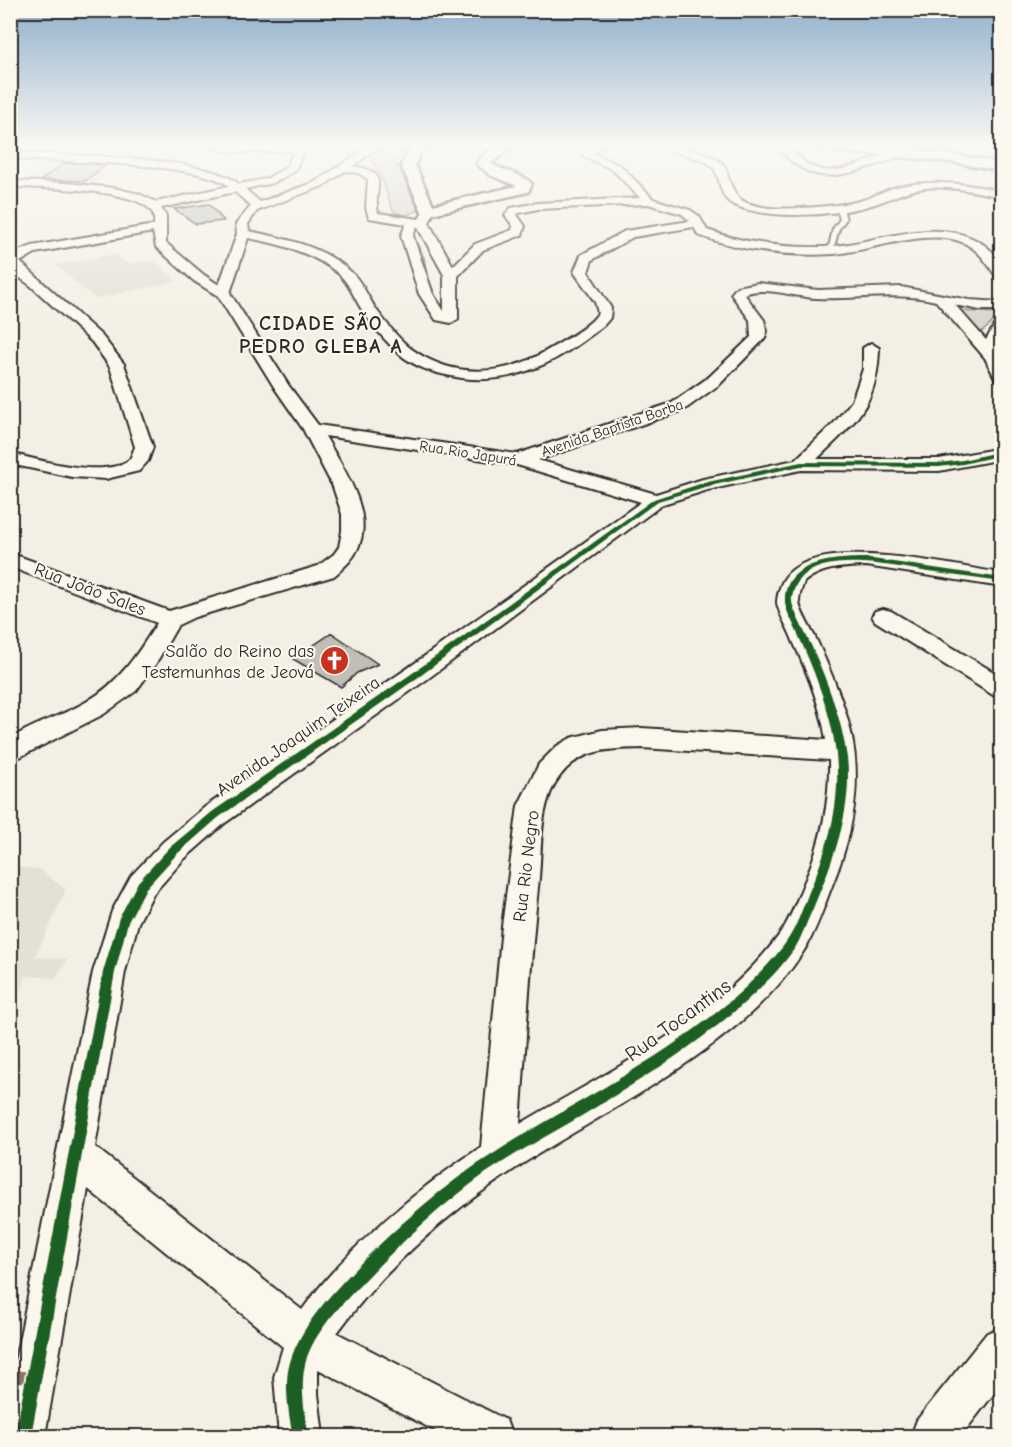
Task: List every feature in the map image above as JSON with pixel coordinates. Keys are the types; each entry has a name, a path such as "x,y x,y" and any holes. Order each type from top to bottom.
{"street":[{"path":"15,746 95,708 127,685 170,620 187,612 326,571 342,558 349,547 352,514 343,487 312,429 282,387 223,293 199,278 164,250 158,240 159,213"},
{"path":"223,293 243,234 244,218 250,213"},
{"path":"372,213 373,216 422,219 444,213"},
{"path":"420,213 451,275 451,319 441,317 426,294 407,236 408,230 422,219"},
{"path":"451,275 479,247 518,232 519,226 511,215 512,213"},
{"path":"687,213 699,223 699,229 702,232 731,241 771,247 830,250 935,234 955,236 978,244 1002,243"},
{"path":"243,234 296,247 335,265 351,279 370,312 400,348 413,357 446,371 462,375 484,375 522,370 603,319 606,311 605,304 581,272 586,258 629,234 699,223"},
{"path":"10,458 62,468 109,473 133,466 142,456 144,447 118,367 97,339 36,283 18,270 13,262 20,255 32,250 158,228"},
{"path":"978,244 1002,275"},
{"name":"Avenida Baptista Borba","path":"518,460 679,408 701,395 758,338 760,324 738,294 744,288 760,287 817,294 903,291 967,305 1002,306"},
{"path":"941,298 992,357 1002,377"},
{"path":"992,357 991,344 994,334 1002,324"},
{"path":"801,464 858,409 869,378 871,348"},
{"name":"Rua Rio Japurá","path":"312,429 518,460 656,500"},
{"name":"Avenida Joaquim Teixeira","path":"23,1437 109,972 123,921 142,885 173,851 215,815 417,674 656,500 703,485 801,464 939,465 1002,453"},
{"name":"Rua João Sales","path":"10,559 170,620"},
{"name":"Rua Tocantins","path":"301,1437 296,1372 308,1341 330,1306 368,1266 461,1182 670,1053 717,1020 759,982 792,942 816,889 836,831 843,783 833,711 788,602 791,585 798,576 811,568 827,564 845,560 866,560 1002,580"},
{"path":"883,616 1002,688"},
{"name":"Rua Rio Negro","path":"499,1157 518,926 532,806 548,771 573,749 602,740 642,738 840,751"},
{"path":"74,1154 308,1341 490,1437"},
{"path":"933,1437 1002,1348"}],"lane":[{"path":"830,250 836,229 843,219 841,213"}],"shaded area":[{"path":"115,254 127,263 155,261 176,281 95,299 56,265"},
{"path":"960,311 997,313 987,328 978,334"},
{"path":"11,867 39,869 66,890 35,957 67,959 56,978 26,976 17,1002 10,1002"}],"building":[{"path":"179,213 217,213 224,221 196,224"},
{"name":"Salão do Reino das Testemunhas de Jeová","path":"332,633 378,664 357,673 341,687 293,659"}],"waterway":[{"path":"416,242 423,258 428,284"}],"marked path":[{"path":"10,1376 32,1378"}],"cycle path":[{"path":"23,1436 109,972 123,921 142,885 173,851 215,815 417,674 656,500 703,485 801,464 939,465 1002,453"},
{"path":"301,1436 296,1385 296,1371 300,1358 311,1333 319,1322 371,1263 424,1214 462,1183 501,1156 617,1087 695,1036 764,977 793,941 830,851 839,817 843,783 839,736 833,713 788,602 796,578 821,564 866,560 1002,580"}],"place":[{"name":"Salão do Reino das Testemunhas de Jeová","path":"335,661"}],"district":[{"name":"CIDADE SÃO PEDRO GLEBA A","path":"321,334"}]}
